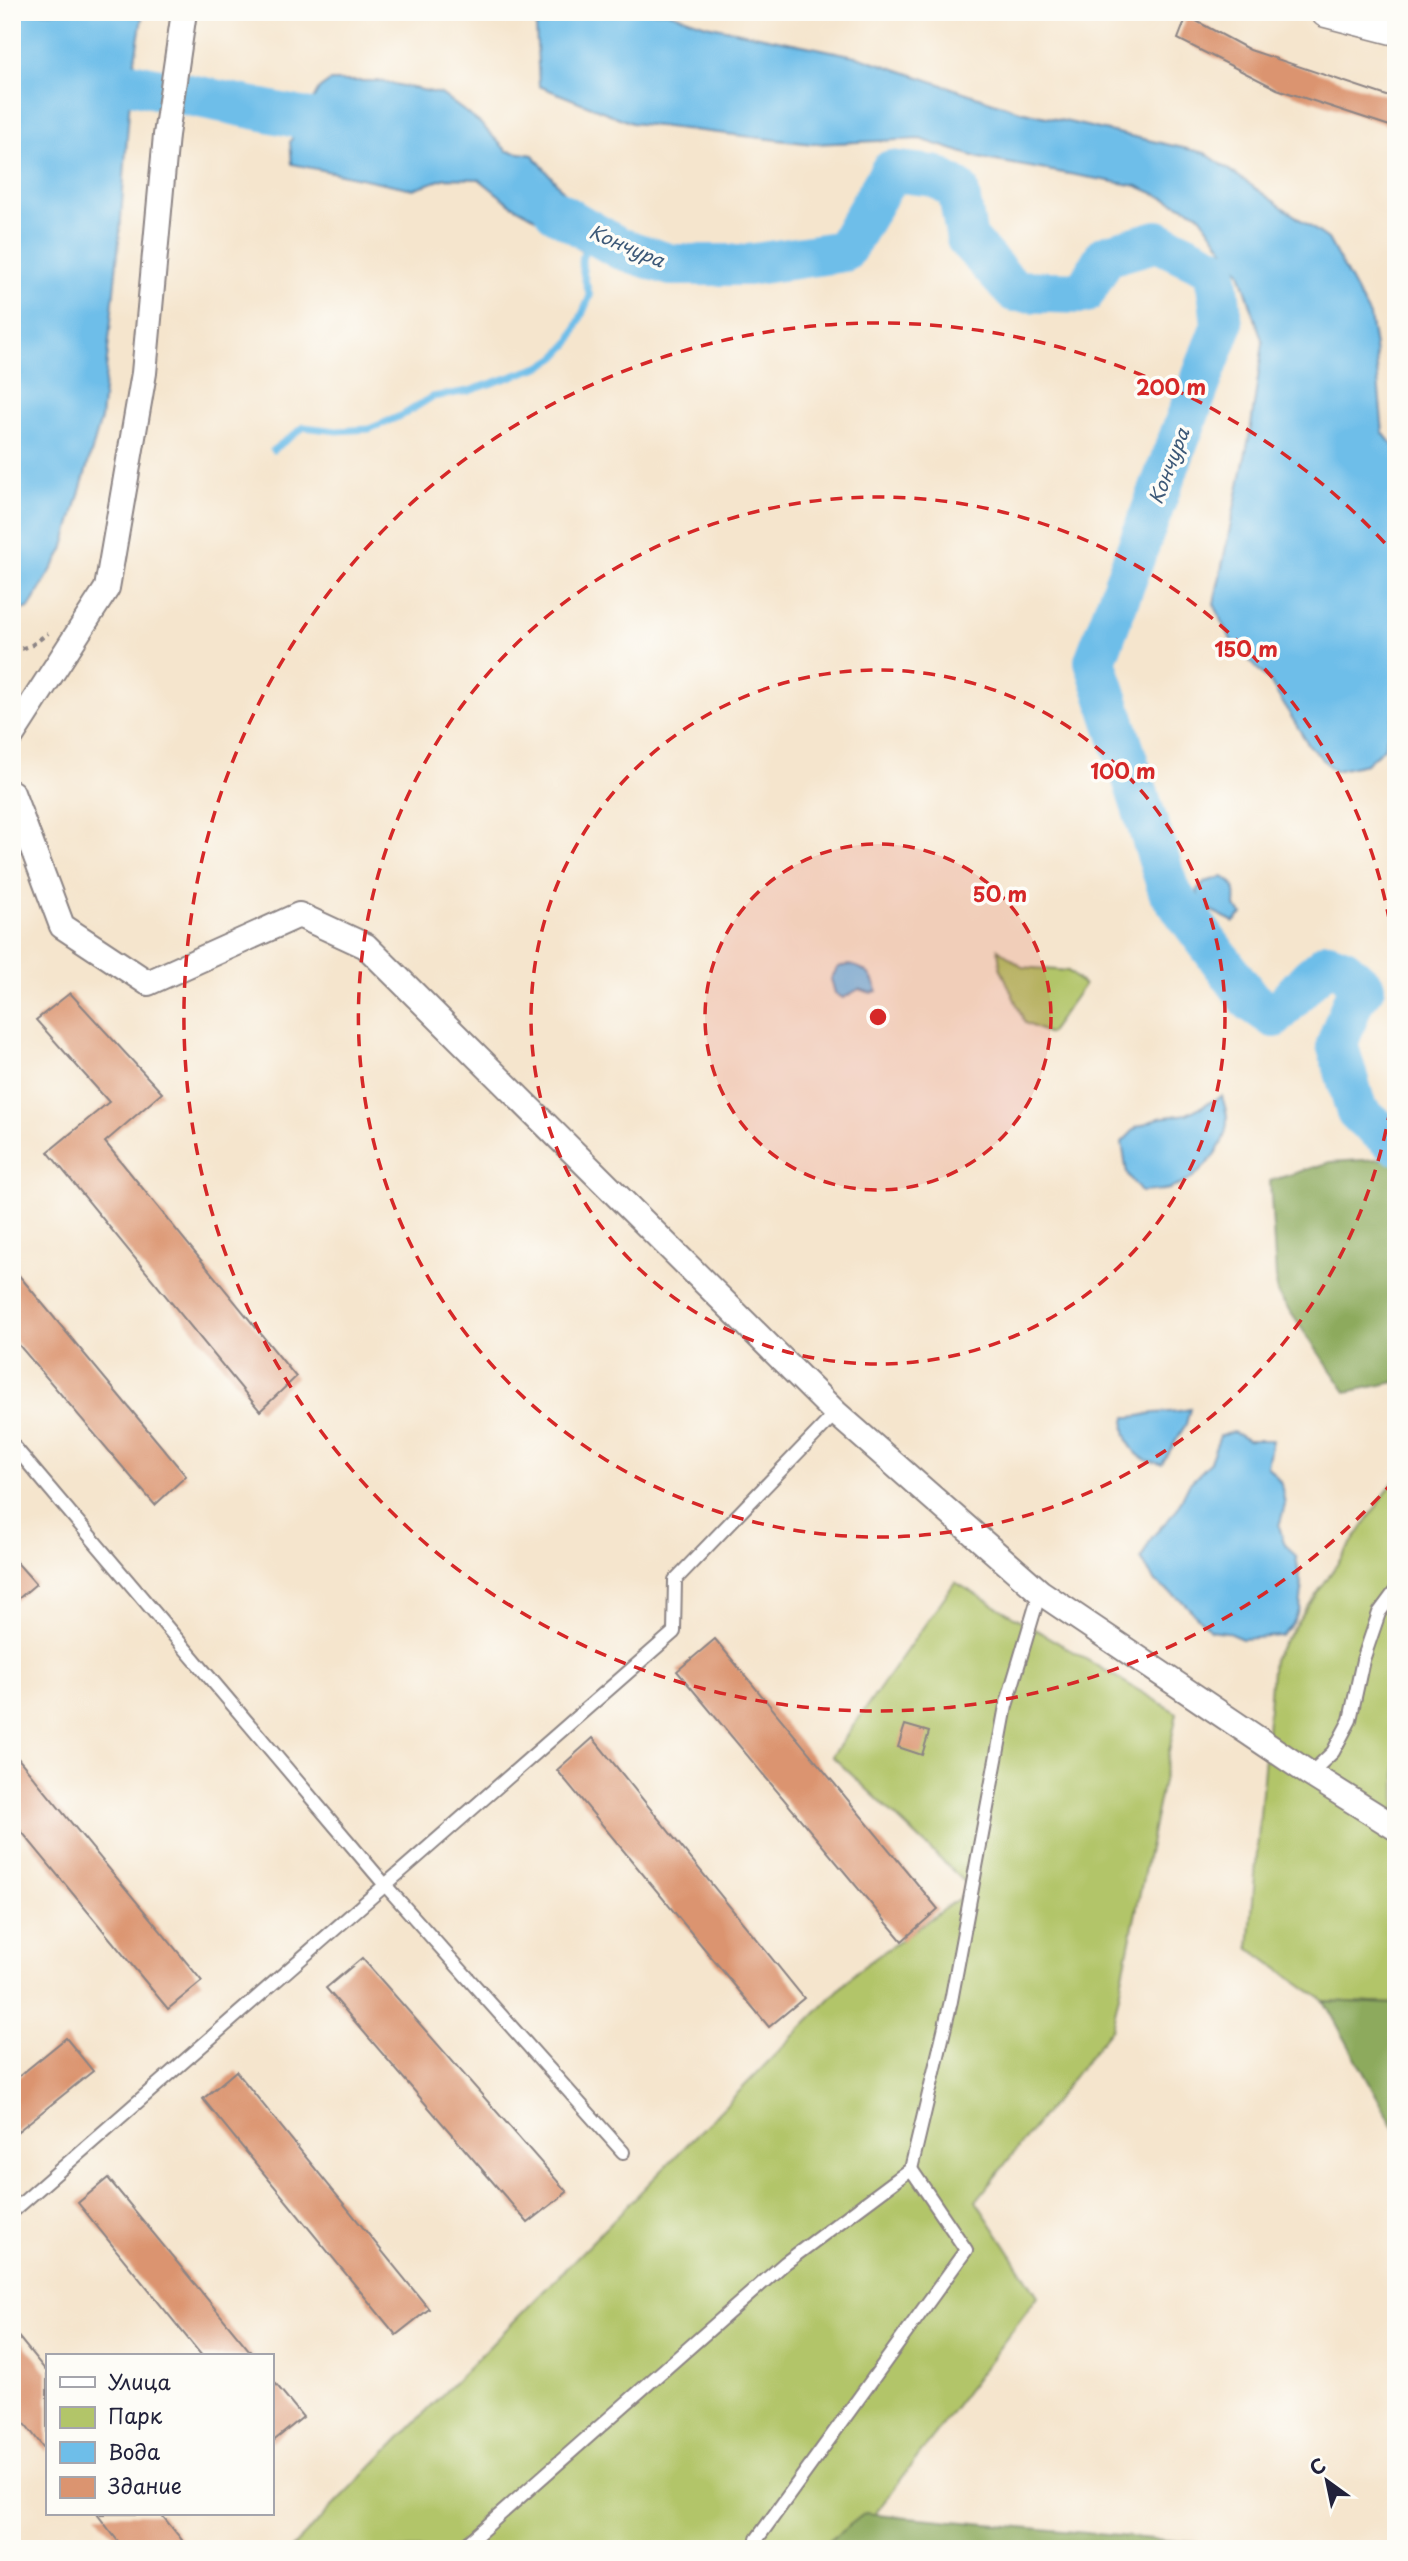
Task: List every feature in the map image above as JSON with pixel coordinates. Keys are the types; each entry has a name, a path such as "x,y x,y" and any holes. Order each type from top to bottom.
{"street":[{"path":"12,735 107,588 144,373 166,135 184,12"},
{"path":"1326,12 1396,30"},
{"path":"12,793 62,926 148,983 299,915 366,946 836,1413 1040,1592 1310,1774 1396,1828"}],"lane":[{"path":"12,2211 674,1632 676,1580 836,1413"},
{"path":"12,1444 385,1885 623,2152"},
{"path":"1310,1774 1333,1752 1350,1720 1363,1660 1379,1613 1396,1590"},
{"path":"461,2549 785,2263 911,2169 951,2001 1006,1706 1040,1592"},
{"path":"757,2539 965,2250 911,2169"}],"green space":[{"path":"998,949 1022,967 1068,971 1084,985 1049,1034 1025,1023 1000,967"},
{"path":"1396,1158 1396,1382 1346,1392 1277,1293 1270,1181 1330,1162"},
{"path":"1396,1478 1396,2004 1324,2001 1249,1948 1273,1658"},
{"path":"955,1582 1177,1713 1112,2028 976,2201 1038,2296 875,2514 828,2549 291,2549 857,1971 972,1889 832,1756"},
{"path":"1324,2001 1396,2004 1396,2131"},
{"path":"865,2513 875,2514 1265,2549 819,2549"}],"water":[{"path":"12,12 143,12 131,83 120,232 101,419 63,550 29,608 12,613"},
{"path":"560,12 668,12 706,25 860,57 1020,111 1205,153 1328,239 1370,316 1383,433 1396,449 1396,706 1384,748 1366,764 1334,771 1308,744 1270,682 1232,642 1214,604 1250,433 1263,343 1240,272 1198,213 1137,186 979,158 920,139 813,144 632,123 539,86 536,26"},
{"path":"330,81 379,81 441,94 480,123 507,151 533,155 604,240 583,253 568,236 510,204 479,179 446,178 413,189 292,164 290,142 319,89"},
{"path":"1222,877 1233,885 1235,907 1242,914 1234,922 1200,905 1197,890 1205,882"},
{"path":"850,965 861,968 868,974 877,991 871,993 859,989 843,998 835,993 831,979 838,967"},
{"path":"1222,1096 1227,1116 1225,1133 1207,1164 1179,1185 1166,1190 1141,1192 1127,1174 1122,1142 1137,1127 1159,1118 1187,1114"},
{"path":"1190,1409 1186,1424 1162,1464 1146,1460 1131,1446 1126,1434 1126,1417"},
{"path":"1233,1432 1248,1440 1272,1440 1267,1466 1281,1483 1285,1505 1279,1526 1284,1542 1296,1557 1302,1590 1300,1609 1293,1623 1281,1636 1242,1639 1226,1632 1210,1630 1182,1601 1155,1582 1141,1559 1152,1537 1176,1511 1189,1484 1209,1464 1220,1436"}],"building":[{"path":"1187,16 1250,50 1396,99 1396,128 1277,89 1178,39"},
{"path":"70,993 162,1093 105,1142 296,1377 260,1411 48,1152 109,1102 36,1020"},
{"path":"12,1267 186,1476 155,1505 12,1337"},
{"path":"12,1557 36,1584 12,1604"},
{"path":"715,1639 938,1909 902,1941 677,1671"},
{"path":"905,1725 929,1732 922,1755 898,1747"},
{"path":"593,1738 804,1998 769,2027 557,1770"},
{"path":"12,1751 202,1981 168,2009 12,1820"},
{"path":"362,1958 567,2192 528,2223 326,1988"},
{"path":"66,2038 93,2071 12,2136 12,2082"},
{"path":"236,2071 429,2309 396,2335 203,2099"},
{"path":"108,2178 252,2354 200,2354 78,2203"},
{"path":"12,2329 46,2371 46,2451 12,2407"},
{"path":"273,2380 303,2417 273,2441"},
{"path":"99,2516 163,2516 182,2540 171,2549 124,2549"}],"waterway":[{"name":"Кончура","path":"131,83 360,130"},
{"name":"Кончура","path":"555,211 619,248 671,265 748,265 844,251 891,171 934,176 958,190 967,239 1014,291 1084,293 1105,256 1157,241 1216,269 1222,325 1095,661 1169,891 1251,1001 1274,1017 1310,978 1328,963 1344,969 1364,987 1353,1001 1337,1044 1357,1112 1396,1144"},
{"path":"273,450 304,427 337,431 369,429 403,415 432,397 469,391 542,366 556,357 570,342 590,296 583,270 583,255 587,248 604,240"}]}
